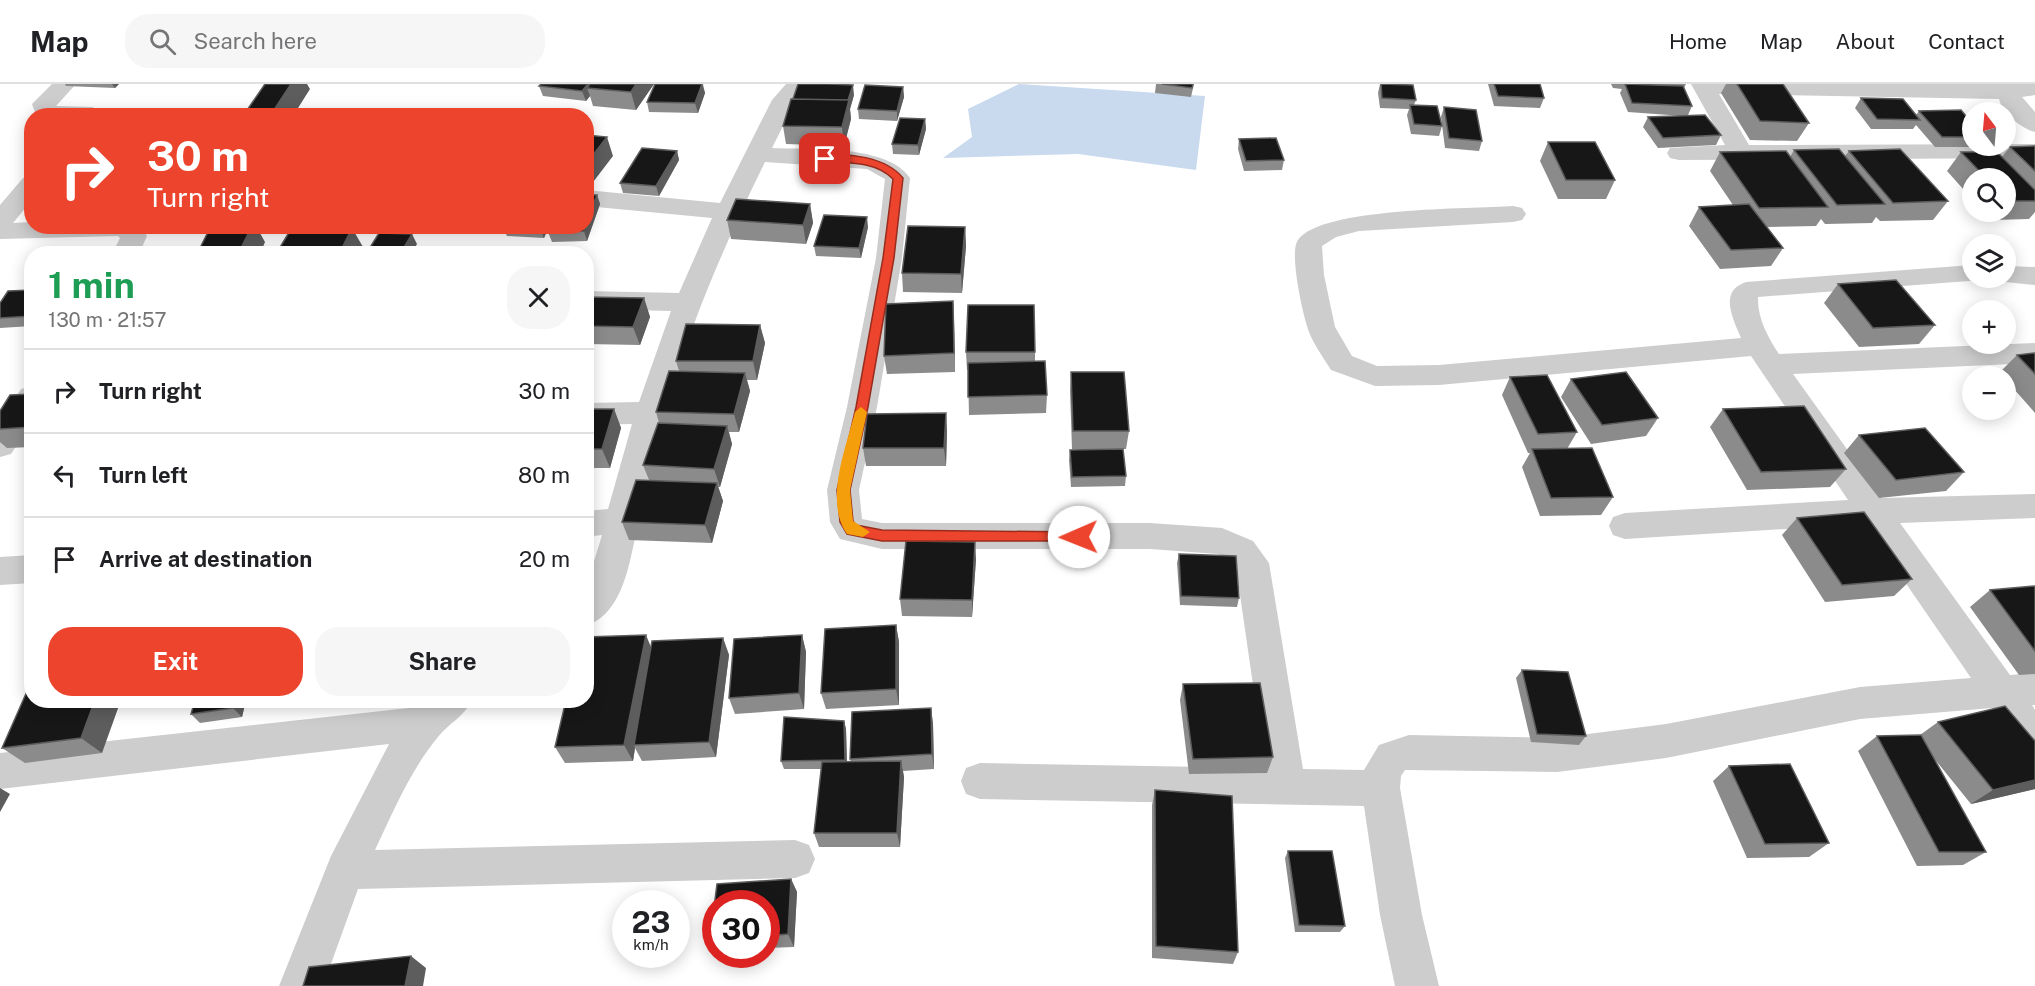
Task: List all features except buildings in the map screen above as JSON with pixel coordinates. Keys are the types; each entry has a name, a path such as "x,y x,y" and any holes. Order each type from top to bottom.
{"street":[{"path":"44,108 44,104 65,84"},
{"path":"594,606 607,582 621,520 652,413 690,302 728,212 783,100 792,90 804,84"},
{"path":"1703,86 2009,92 2035,88"},
{"path":"1703,86 1741,152"},
{"path":"2009,92 2012,104 2035,125"},
{"path":"1679,153 2035,151"},
{"path":"756,154 871,162 889,169 898,178 886,269 862,407 843,490 846,522 852,530 882,536 1150,536 1222,542 1241,550 1252,563 1287,787"},
{"path":"0,222 24,193"},
{"path":"594,199 728,212"},
{"path":"1513,214 1359,223 1327,231 1310,243 1310,275 1321,327 1341,363 1375,376 1439,375 1765,355 2035,353"},
{"path":"0,231 24,230"},
{"path":"1962,275 1784,285 1744,292 1744,307 1765,355 1872,511 2018,690 2035,740"},
{"path":"2016,275 2035,276"},
{"path":"594,300 690,302"},
{"path":"0,446 24,409"},
{"path":"594,414 652,413"},
{"path":"1625,526 1872,511 2035,506"},
{"path":"594,523 621,520"},
{"path":"0,571 24,570"},
{"path":"1417,986 1401,915 1381,788 1382,772 1392,757 1409,752 1557,755 1666,741 1860,703 2018,690"},
{"path":"0,771 440,712"},
{"path":"301,986 345,870 395,766 440,712"},
{"path":"980,781 1381,788"},
{"path":"345,870 795,859"}],"water":[{"path":"1019,84 1205,96 1196,170 1078,154 943,158 972,137 968,109"}],"slow traffic":[{"path":"861,412 843,490 846,522 852,530 863,532"}],"route":[{"path":"825,159 871,162 889,169 898,178 888,258 862,407 843,490 846,522 852,530 882,536 1079,537"}]}
